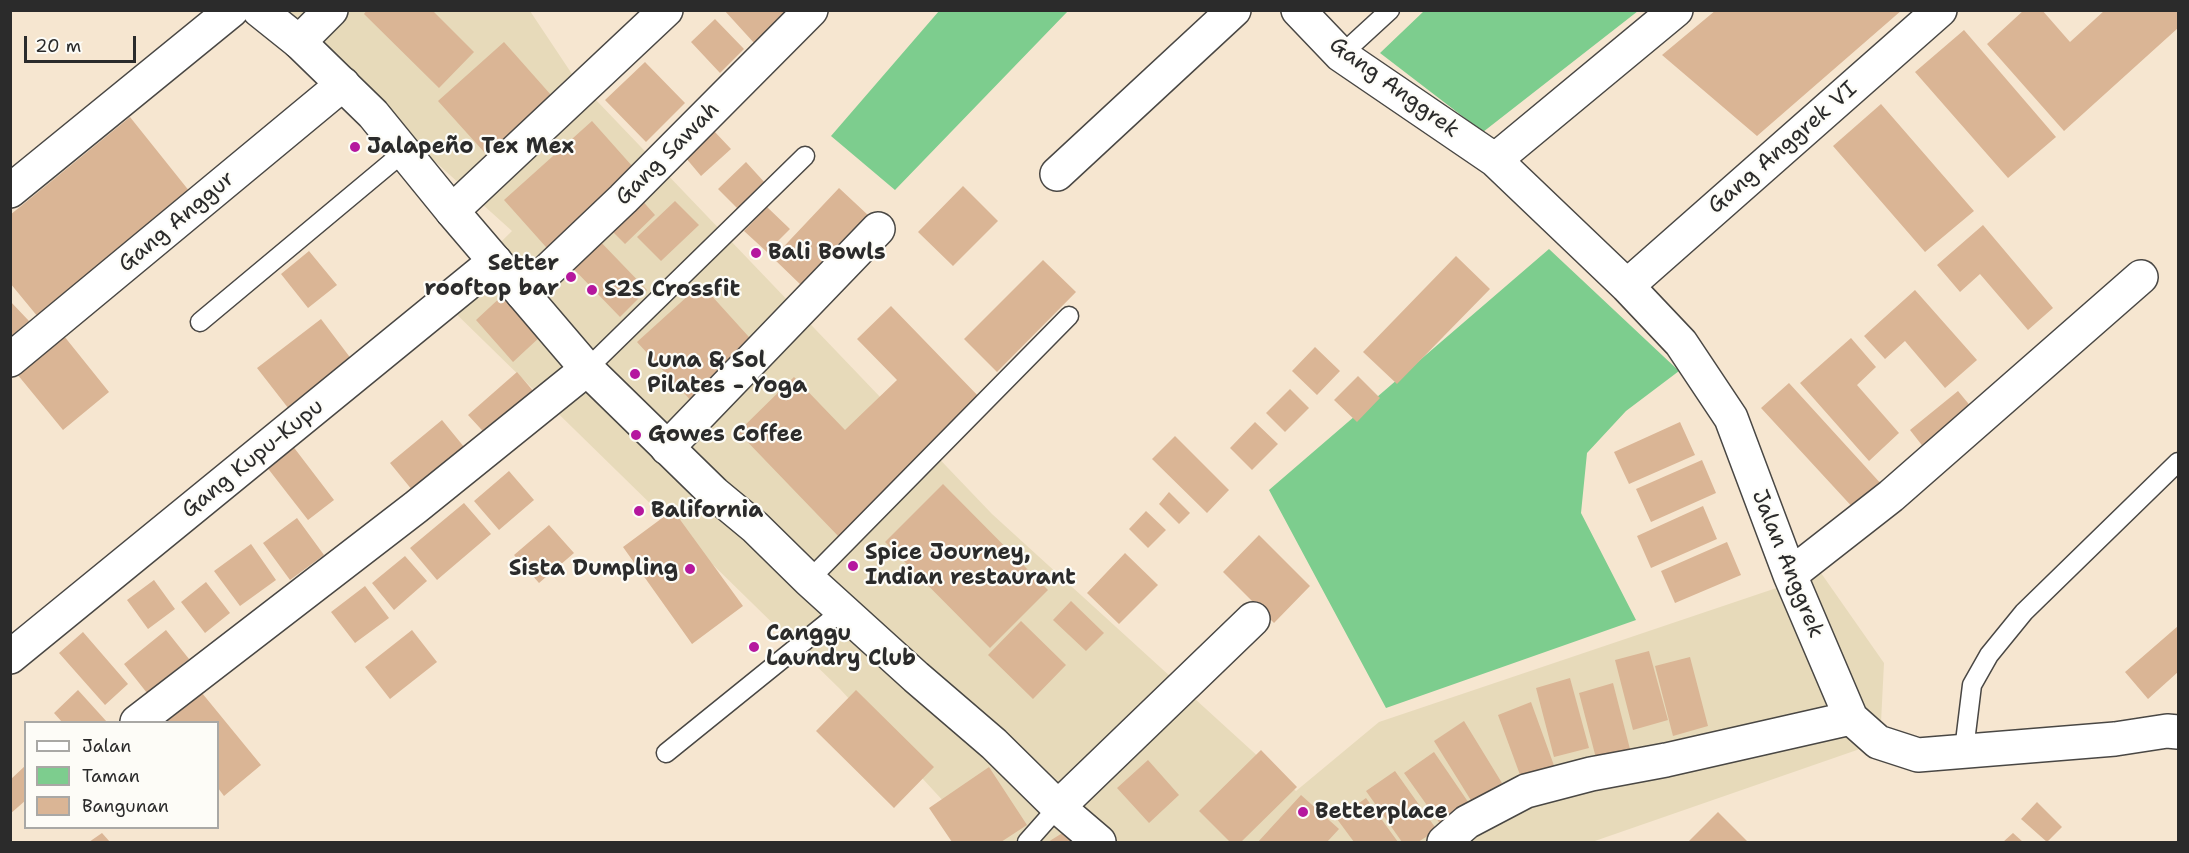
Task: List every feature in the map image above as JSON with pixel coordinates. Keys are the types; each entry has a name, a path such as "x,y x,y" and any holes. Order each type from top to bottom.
{"street":[{"path":"10,191 232,10"},
{"path":"259,10 299,42 373,114 452,211 587,369 810,580 994,744 1058,807 1100,843"},
{"path":"299,42 331,10"},
{"path":"452,211 666,10"},
{"name":"Gang Sawah","path":"523,294 631,191 812,10"},
{"path":"1057,174 1234,10"},
{"name":"Gang Anggrek","path":"1298,10 1341,55 1495,160"},
{"path":"1495,160 1676,10"},
{"name":"Gang Anggrek VI","path":"1627,286 1940,10"},
{"name":"Gang Anggur","path":"10,360 343,84"},
{"name":"Jalan Anggrek","path":"1495,160 1627,286 1681,343 1731,418 1790,575 1851,718 1878,742 1918,755 2115,739 2167,730 2178,732"},
{"path":"667,447 878,229"},
{"name":"Gang Kupu-Kupu","path":"10,657 495,261"},
{"path":"1790,575 1891,496 2141,277"},
{"path":"140,721 416,507 587,369"},
{"path":"1058,807 1253,619"},
{"path":"1444,843 1467,822 1526,791 1591,774 1666,760 1851,718"}],"lane":[{"path":"1341,55 1390,10"},
{"path":"200,322 405,152"},
{"path":"587,369 805,156"},
{"path":"810,580 1069,316"},
{"path":"1964,750 1972,685 1989,654 2024,612 2178,462"},
{"path":"666,753 843,610"},
{"path":"1027,843 1058,807"}],"shaded area":[{"path":"268,11 530,11 574,77 992,514 1296,791 1379,722 1821,573 1884,663 1880,742 1592,842 981,842 840,689 442,300 512,231"}],"green space":[{"path":"939,11 1068,11 895,190 831,136"},
{"path":"1424,11 1638,11 1483,132 1380,53"},
{"path":"1549,249 1679,371 1626,411 1587,453 1581,513 1636,620 1386,708 1269,490"}],"building":[{"path":"367,10 432,10 474,52 439,88 364,14"},
{"path":"724,10 789,10 755,44"},
{"path":"1716,10 1902,10 1757,136 1662,55"},
{"path":"2024,10 2042,10 2070,42 2105,10 2178,10 2178,28 2064,131 1987,44"},
{"path":"715,19 744,49 720,73 691,42"},
{"path":"1964,30 2056,137 2008,178 1915,72"},
{"path":"504,42 559,104 494,163 438,101"},
{"path":"645,62 685,103 646,142 605,100"},
{"path":"1881,104 1974,211 1925,252 1833,146"},
{"path":"130,117 190,192 38,317 10,283 10,215"},
{"path":"592,121 641,176 554,256 504,200"},
{"path":"714,131 731,149 701,176 685,157"},
{"path":"746,162 766,184 739,210 718,189"},
{"path":"963,186 998,221 953,266 918,232"},
{"path":"839,188 869,216 802,286 773,258"},
{"path":"639,197 655,215 625,244 608,227"},
{"path":"675,201 699,225 661,261 637,237"},
{"path":"767,207 790,229 767,252 744,231"},
{"path":"1983,225 2053,308 2028,330 1980,274 1960,292 1937,265"},
{"path":"594,235 647,290 620,317 566,261"},
{"path":"309,251 337,285 308,308 281,274"},
{"path":"1456,256 1490,289 1397,384 1363,352"},
{"path":"1043,260 1076,292 997,372 964,339"},
{"path":"701,284 758,347 695,405 637,342"},
{"path":"1915,290 1977,360 1945,388 1905,341 1885,359 1864,336"},
{"path":"504,294 541,336 513,362 476,320"},
{"path":"10,301 29,321 10,337"},
{"path":"891,306 982,400 840,538 738,432 794,377 845,430 897,380 857,339"},
{"path":"321,319 355,364 292,413 257,368"},
{"path":"64,336 109,392 63,430 17,374"},
{"path":"1851,338 1876,367 1857,385 1899,433 1869,461 1800,383"},
{"path":"1315,347 1340,371 1317,395 1292,371"},
{"path":"517,372 540,399 492,441 468,415"},
{"path":"1358,376 1380,398 1357,422 1334,400"},
{"path":"1789,383 1883,486 1856,511 1761,408"},
{"path":"1290,389 1309,408 1285,432 1266,413"},
{"path":"1958,391 1977,414 1928,453 1910,430"},
{"path":"442,420 469,453 417,496 390,463"},
{"path":"1255,422 1278,444 1252,470 1230,448"},
{"path":"1680,422 1695,455 1629,484 1614,452"},
{"path":"1175,436 1229,490 1207,513 1152,459"},
{"path":"292,445 334,500 308,520 266,466"},
{"path":"1702,460 1716,493 1651,522 1636,489"},
{"path":"509,471 534,500 499,530 474,501"},
{"path":"943,484 1048,590 990,648 885,542"},
{"path":"1169,492 1190,513 1179,524 1159,504"},
{"path":"464,503 491,534 437,580 410,548"},
{"path":"1703,506 1717,539 1651,568 1637,536"},
{"path":"673,510 743,606 692,644 623,547"},
{"path":"1146,511 1166,530 1148,548 1129,529"},
{"path":"297,518 324,555 290,580 263,543"},
{"path":"549,525 574,553 539,583 514,555"},
{"path":"1259,535 1310,586 1274,623 1223,572"},
{"path":"1727,542 1741,575 1675,603 1661,571"},
{"path":"251,544 276,580 240,606 214,571"},
{"path":"1125,553 1158,585 1119,624 1087,593"},
{"path":"405,556 427,581 394,610 372,583"},
{"path":"154,580 175,609 148,629 127,600"},
{"path":"206,582 230,613 205,633 181,602"},
{"path":"365,586 389,618 355,643 331,612"},
{"path":"1071,601 1104,633 1086,651 1053,620"},
{"path":"1021,621 1066,665 1033,699 988,655"},
{"path":"2178,626 2178,672 2148,699 2125,672"},
{"path":"166,630 189,659 147,693 124,664"},
{"path":"412,630 437,662 390,699 365,667"},
{"path":"83,632 128,684 105,705 59,653"},
{"path":"1649,651 1668,720 1633,730 1615,660"},
{"path":"1690,657 1708,726 1673,736 1655,666"},
{"path":"1570,678 1589,748 1554,757 1536,688"},
{"path":"1613,683 1631,753 1597,762 1579,693"},
{"path":"78,690 106,721 61,721 54,713"},
{"path":"856,690 934,767 894,808 816,731"},
{"path":"202,693 261,765 224,796 219,789 219,721 167,721"},
{"path":"1531,702 1556,771 1523,783 1498,715"},
{"path":"1464,721 1502,783 1472,802 1434,741"},
{"path":"1261,750 1297,787 1241,842 1230,842 1199,811"},
{"path":"1434,752 1475,812 1446,832 1404,773"},
{"path":"1148,760 1179,795 1149,823 1117,788"},
{"path":"24,767 24,802 10,814 10,780"},
{"path":"989,767 1027,825 1001,842 952,842 929,808"},
{"path":"1395,771 1437,830 1418,842 1402,842 1366,791"},
{"name":"Betterplace","path":"1301,795 1339,829 1327,842 1258,842"},
{"path":"1366,798 1398,842 1354,842 1337,819"},
{"path":"2037,802 2062,827 2047,842 2021,819"},
{"path":"1718,812 1748,842 1688,842"},
{"path":"1064,832 1071,842 1048,842"},
{"path":"102,833 110,842 89,842"},
{"path":"2013,833 2023,842 2003,842"}],"place":[{"name":"Jalapeño Tex Mex","path":"355,147"},
{"name":"Bali Bowls","path":"756,253"},
{"name":"Setter rooftop bar","path":"571,277"},
{"name":"S2S Crossfit","path":"592,290"},
{"name":"Luna & Sol Pilates - Yoga","path":"635,374"},
{"name":"Gowes Coffee","path":"636,435"},
{"name":"Balifornia","path":"639,511"},
{"name":"Spice Journey, Indian restaurant","path":"853,566"},
{"name":"Sista Dumpling","path":"690,569"},
{"name":"Canggu Laundry Club","path":"754,647"},
{"name":"Betterplace","path":"1303,812"}]}
